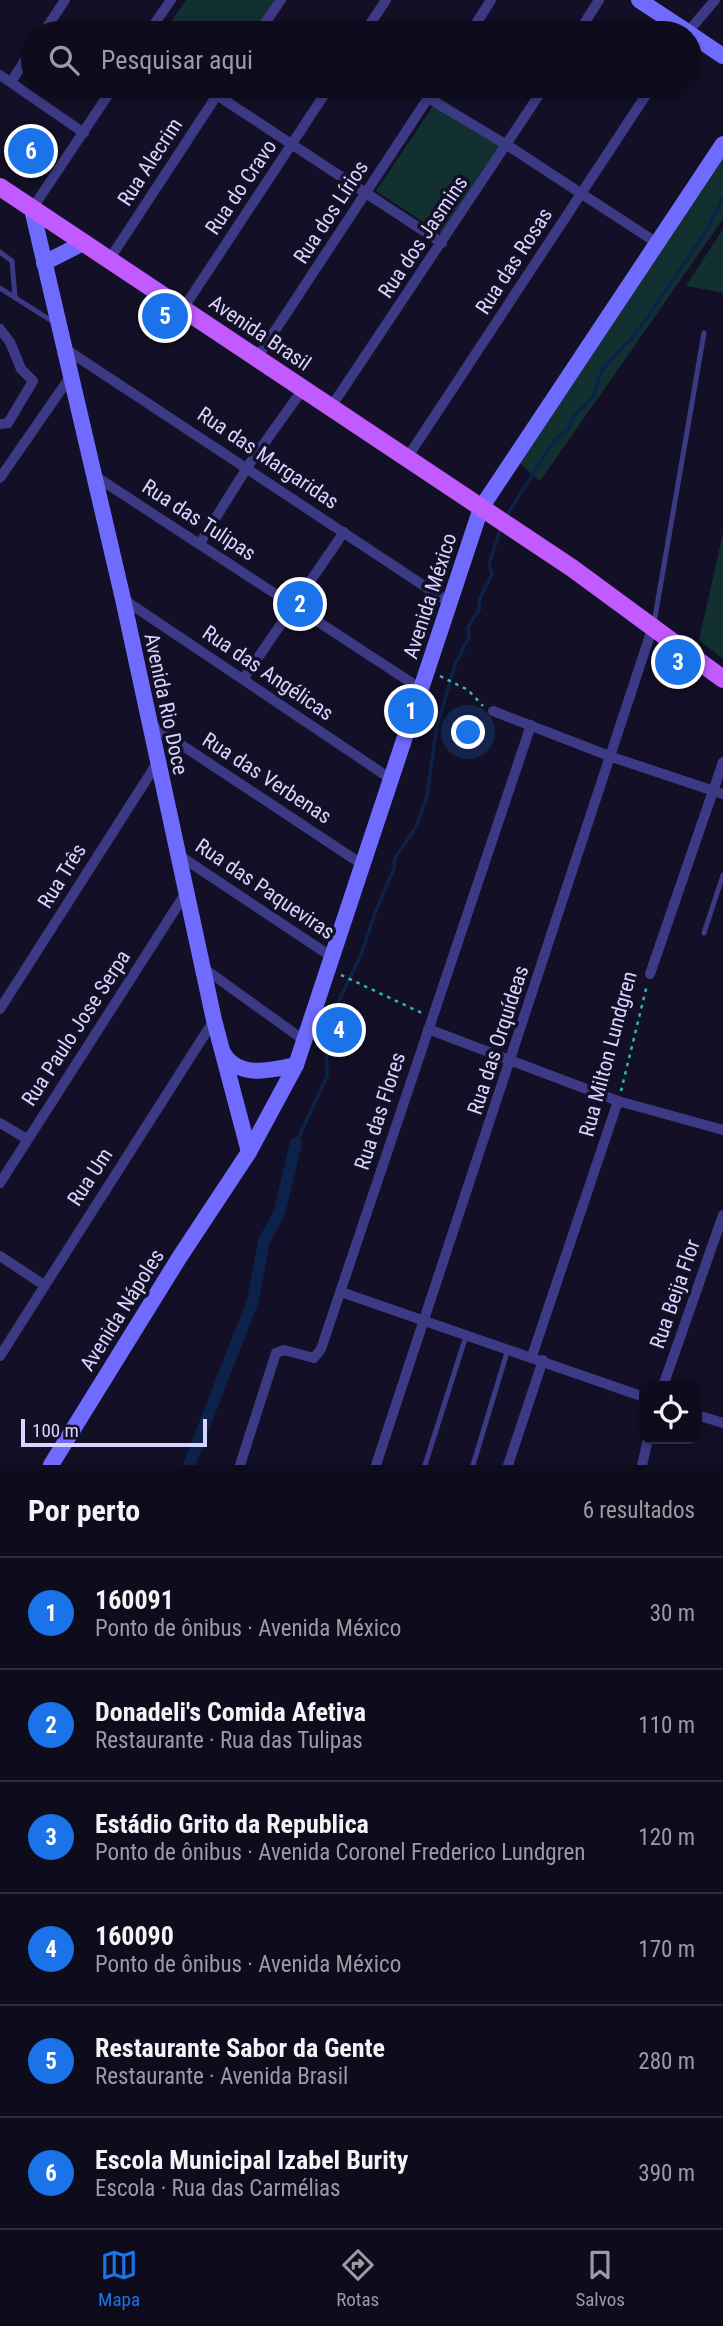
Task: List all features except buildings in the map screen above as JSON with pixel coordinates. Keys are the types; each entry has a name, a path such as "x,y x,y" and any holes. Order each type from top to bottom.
{"main road":[{"name":"Avenida Brasil","path":"0,187 518,532 723,678"}],"street":[{"path":"51,21 65,0"},
{"path":"156,21 171,0"},
{"path":"266,21 280,0"},
{"path":"372,21 386,0"},
{"path":"478,21 491,0"},
{"path":"586,21 599,0"},
{"path":"698,21 715,0"},
{"path":"642,1 671,21"},
{"path":"702,42 723,56"},
{"path":"11,82 21,67"},
{"path":"0,75 21,89"},
{"path":"34,98 84,133"},
{"path":"32,209 106,98"},
{"name":"Rua Alecrim","path":"109,260 215,98"},
{"path":"230,98 292,145 442,243"},
{"name":"Rua do Cravo","path":"183,309 322,98"},
{"path":"428,98 507,145 657,243"},
{"name":"Rua dos Lírios","path":"257,358 428,98"},
{"name":"Rua dos Jasmins","path":"331,407 537,98"},
{"name":"Rua das Rosas","path":"407,458 644,98"},
{"name":"Avenida México","path":"231,1180 249,1153 296,1065 450,603 488,512 657,243 723,144"},
{"name":"Avenida Rio Doce","path":"32,209 123,600 185,894 221,1049 249,1153"},
{"path":"44,263 83,243"},
{"path":"0,329 10,342 21,369 33,382 8,423 0,424"},
{"name":"Rua das Margaridas","path":"63,347 247,466 450,603"},
{"path":"0,478 5,459 70,377"},
{"path":"200,543 247,466 303,389"},
{"name":"Rua das Tulipas","path":"95,476 421,689"},
{"path":"244,678 344,532"},
{"name":"Rua das Angélicas","path":"123,600 244,678 391,779"},
{"name":"Rua das Orquídeas","path":"376,1465 425,1324 653,626"},
{"path":"493,711 612,757 718,793"},
{"name":"Rua das Verbenas","path":"150,724 363,864"},
{"name":"Rua das Flores","path":"240,1465 276,1353 284,1350 309,1358 318,1355 531,725"},
{"name":"Rua Milton Lundgren","path":"650,974 718,793 723,762"},
{"name":"Rua Três","path":"0,1009 157,763"},
{"name":"Rua das Paqueviras","path":"177,853 330,963"},
{"name":"Rua Paulo Jose Serpa","path":"0,1183 185,894"},
{"path":"202,967 305,1041"},
{"name":"Rua Um","path":"0,1356 214,1020"},
{"path":"428,1030 618,1101 723,1129"},
{"path":"221,1049 229,1061 249,1070 269,1071 296,1065"},
{"name":"Rua Milton Lundgren","path":"532,1356 618,1101"},
{"path":"0,1123 27,1139"},
{"name":"Avenida Nápoles","path":"51,1465 178,1258 231,1180"},
{"name":"Rua Beija Flor","path":"665,1381 723,1215"},
{"path":"0,1256 44,1285"},
{"path":"341,1292 425,1324 532,1356 639,1395"},
{"path":"508,1465 543,1360"},
{"path":"702,1417 723,1423"},
{"path":"642,1465 647,1444"}],"lane":[{"path":"0,251 12,261 15,298"},
{"path":"0,288 58,325"},
{"path":"653,626 704,332"},
{"path":"704,933 723,875"},
{"path":"425,1465 466,1336"},
{"path":"473,1465 509,1349"}],"path":[{"path":"446,680 468,690 484,708 493,711"},
{"path":"330,963 432,1017"},
{"name":"Rua Milton Lundgren","path":"618,1101 650,974"}],"green space":[{"path":"186,0 279,0 265,21 171,21"},
{"path":"438,98 506,142 443,235 376,191"},
{"path":"723,148 723,219 540,481 514,458"},
{"path":"723,229 723,293 686,286"},
{"path":"723,533 723,659 699,640"}],"waterway":[{"path":"505,518 554,441 568,429 573,417 593,397 602,370 638,331 705,233 723,197"},
{"path":"296,1143 327,1076 326,1045 332,1015 361,955 394,868 395,858 416,827 427,797 436,730 455,665 469,637 468,627 480,608 479,600 492,574 489,564 501,528"},
{"path":"189,1465 253,1300 264,1241 279,1214 296,1143"}],"place":[{"name":"Escola Municipal Izabel Burity","path":"31,151"},
{"name":"Restaurante Sabor da Gente","path":"165,316"},
{"name":"Donadeli's Comida Afetiva","path":"300,604"},
{"name":"Estádio Grito da Republica","path":"678,662"},
{"name":"160091","path":"411,711"},
{"name":"160090","path":"339,1030"}]}
